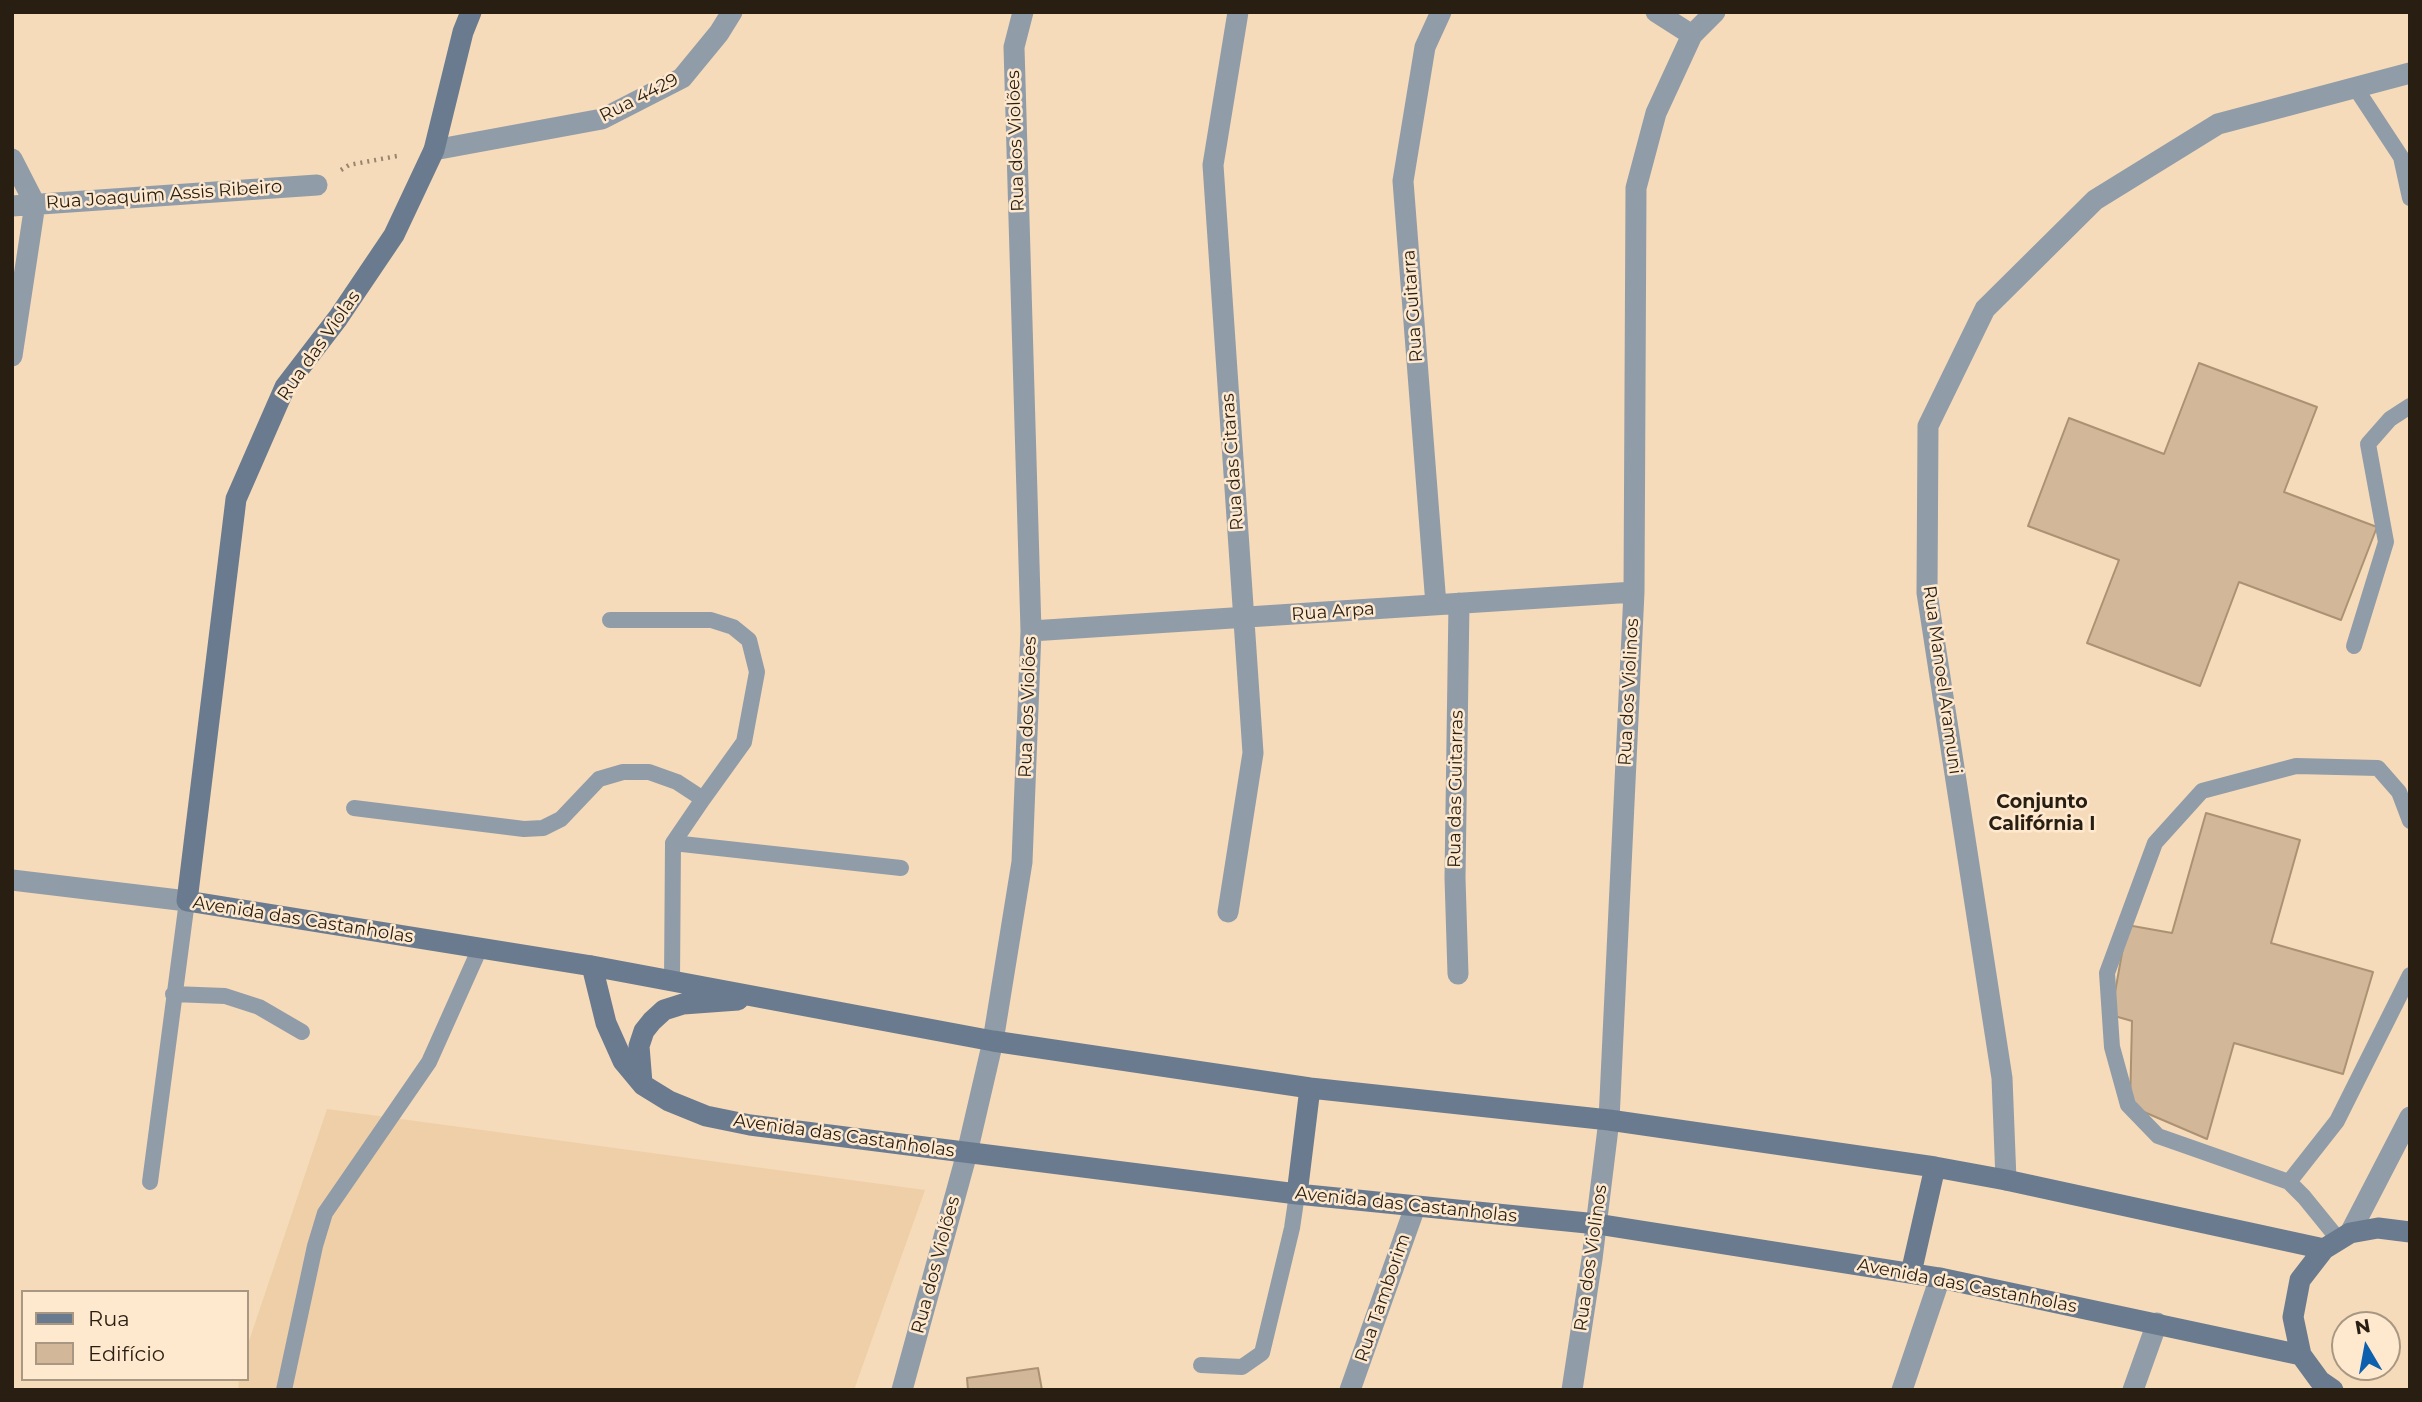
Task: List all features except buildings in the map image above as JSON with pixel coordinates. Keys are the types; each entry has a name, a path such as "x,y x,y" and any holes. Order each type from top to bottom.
{"street":[{"name":"Rua das Violas","path":"187,901 236,499 285,387 338,318 394,235 434,150 463,32 471,12"},
{"name":"Rua 4429","path":"434,150 602,119 682,78 719,33 732,12"},
{"name":"Rua dos Violões","path":"902,1390 967,1153 993,1041 1022,862 1031,631 1014,47 1023,12"},
{"name":"Rua das Citaras","path":"1228,912 1253,753 1213,165 1238,12"},
{"name":"Rua Guitarra","path":"1436,605 1403,181 1425,47 1441,12"},
{"path":"1656,12 1692,35"},
{"name":"Rua dos Violinos","path":"1572,1390 1597,1224 1609,1120 1634,592 1636,188 1656,113 1692,35 1715,12"},
{"name":"Rua Manoel Aramuni","path":"2006,1180 2002,1078 1927,593 1928,426 1985,309 2095,200 2218,124 2410,73"},
{"path":"12,159 35,204 12,356"},
{"name":"Rua Joaquim Assis Ribeiro","path":"12,206 317,185"},
{"name":"Rua Arpa","path":"1031,631 1634,592"},
{"name":"Rua das Guitarras","path":"1458,974 1455,878 1459,603"},
{"name":"Avenida das Castanholas","path":"12,880 187,901 592,966 993,1041 1310,1088 1609,1120 1935,1167 2337,1241 2378,1228 2410,1232"},
{"name":"Avenida das Castanholas","path":"592,966 606,1023 623,1061 643,1085 668,1101 717,1118 750,1125 1297,1194 1597,1224 1940,1278 2301,1355"},
{"path":"643,1085 639,1046 644,1031 664,1010 683,1004 768,998"},
{"path":"1297,1194 1310,1088"},
{"path":"2333,1390 2320,1381 2301,1355 2293,1317 2300,1280 2337,1241 2410,1117"},
{"path":"1911,1273 1935,1167"},
{"name":"Rua Tamborim","path":"1350,1390 1415,1207"},
{"path":"1902,1390 1940,1278"},
{"path":"2133,1390 2157,1323"}],"lane":[{"path":"2355,88 2401,157 2410,198"},
{"path":"2354,646 2386,542 2368,444 2390,419 2410,406"},
{"path":"610,620 711,620 733,627 748,640 757,672 744,742 673,843 672,980"},
{"path":"2337,1241 2304,1197 2289,1182 2158,1136 2128,1105 2112,1047 2107,973 2155,843 2202,791 2296,766 2378,768 2399,792 2410,821"},
{"path":"354,808 524,829 543,828 561,819 599,779 624,772 649,772 668,778 703,799"},
{"path":"673,843 901,868"},
{"path":"150,1182 187,901"},
{"path":"284,1390 315,1246 325,1213 429,1062 480,948"},
{"path":"2289,1182 2337,1121 2410,975"},
{"path":"173,994 225,996 259,1007 302,1032"},
{"path":"1201,1365 1242,1367 1262,1353 1292,1228 1297,1194"}],"path":[{"path":"317,185 349,165 434,150"}],"shaded area":[{"path":"327,1109 925,1190 854,1390 238,1390 239,1381 248,1381 248,1344"}],"district":[{"name":"Conjunto Califórnia I","path":"2042,813"}]}
